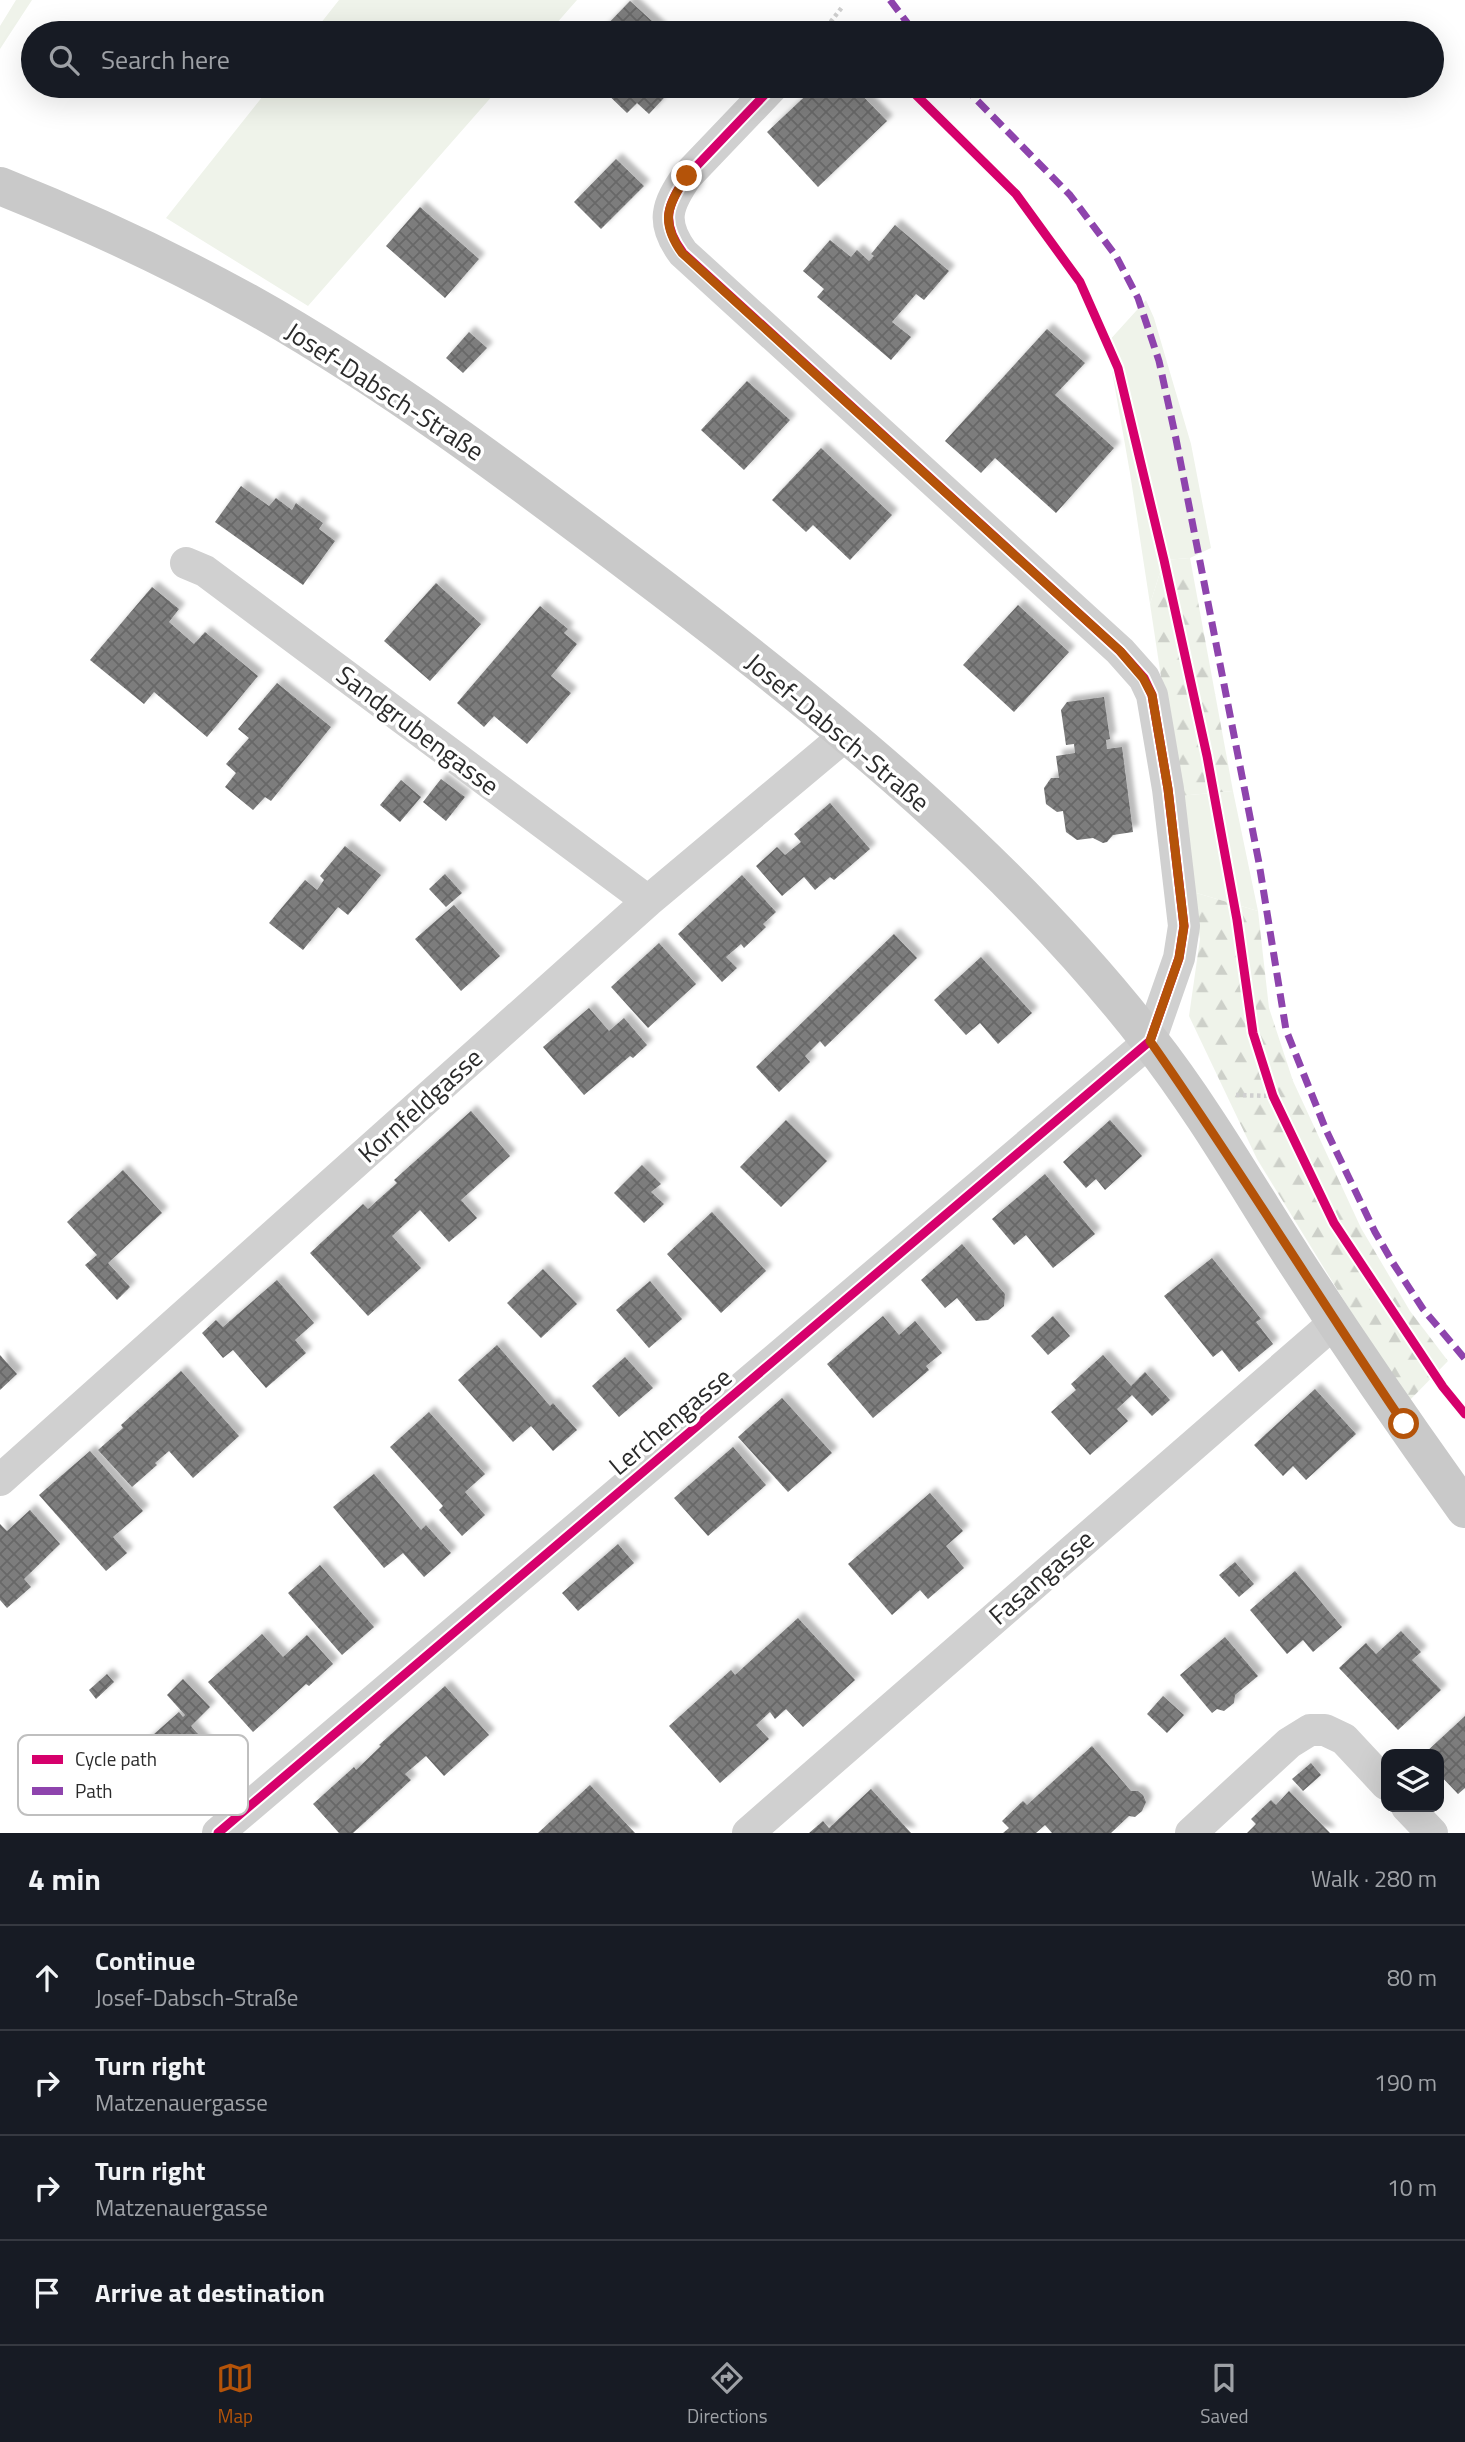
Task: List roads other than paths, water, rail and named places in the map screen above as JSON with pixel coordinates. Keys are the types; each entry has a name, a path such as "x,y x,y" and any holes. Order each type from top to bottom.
{"main road":[{"name":"Josef-Dabsch-Straße","path":"0,186 63,212 196,275 302,335 374,381 538,494 711,626 846,735 964,839 1026,899 1150,1041 1198,1109 1335,1322 1465,1509"}],"street":[{"path":"762,98 687,176 677,191 669,207 667,223 673,239 682,253 1120,651 1143,678 1152,695 1168,789 1184,926 1179,958 1150,1041"},
{"name":"Sandgrubengasse","path":"186,563 205,571 648,901"},
{"name":"Kornfeldgasse","path":"0,1480 648,901 846,735"},
{"name":"Lerchengasse","path":"248,1808 1150,1041"},
{"name":"Fasangasse","path":"748,1833 1335,1322"},
{"path":"1191,1833 1289,1742 1310,1730 1325,1730 1344,1740 1381,1779"},
{"path":"1412,1812 1432,1833"},
{"name":"Lerchengasse","path":"218,1833 239,1815"}]}
